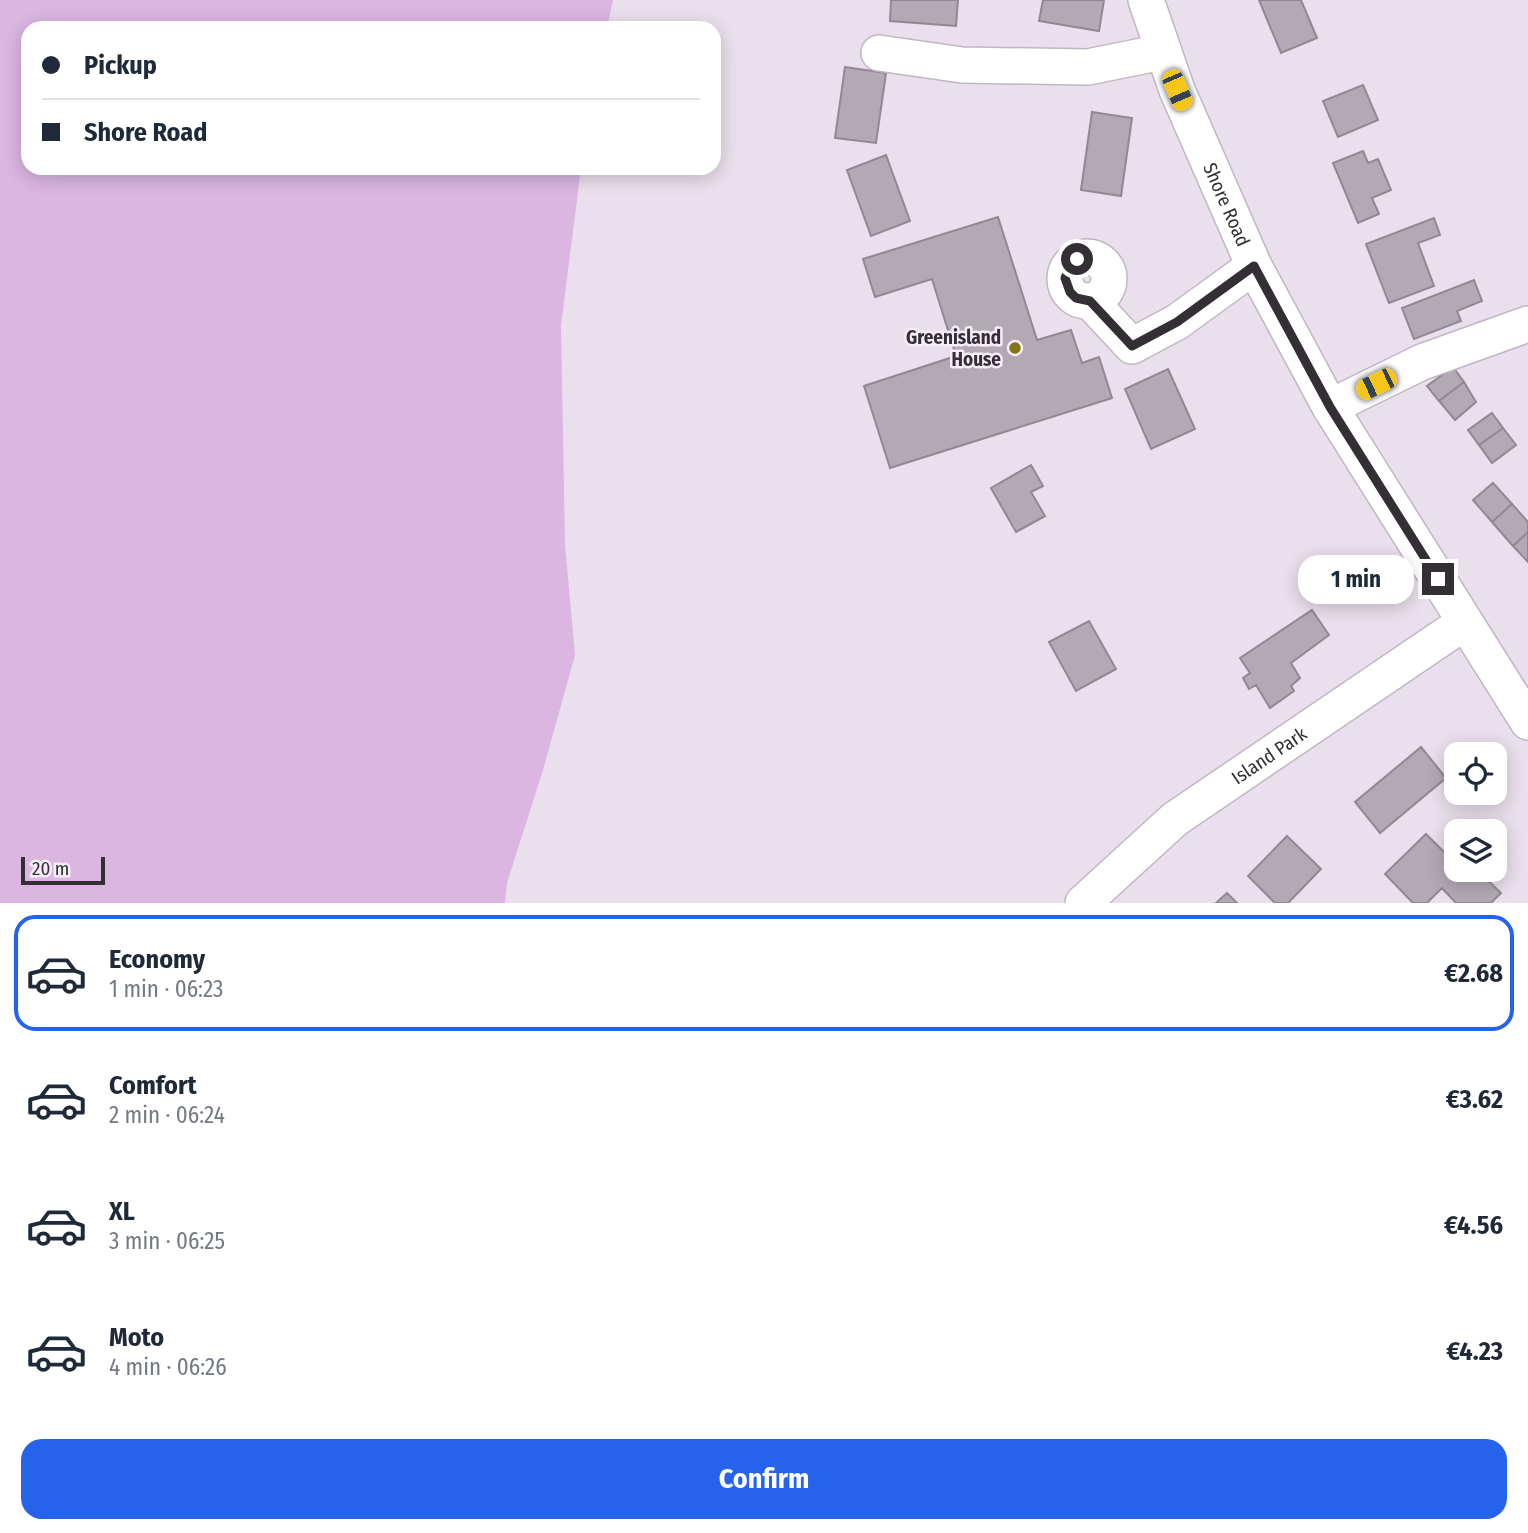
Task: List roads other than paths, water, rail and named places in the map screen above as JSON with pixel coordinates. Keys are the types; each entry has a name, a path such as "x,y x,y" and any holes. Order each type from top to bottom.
{"street":[{"name":"Shore Road","path":"1146,0 1163,52 1210,170 1254,266 1330,407 1465,622 1515,674 1528,722"},
{"path":"879,53 962,65 1088,67 1163,52"},
{"path":"1090,301 1132,346 1177,322 1254,266"},
{"path":"1330,407 1422,362 1528,324"},
{"name":"Island Park","path":"1083,903 1174,819 1465,622"}],"place":[{"name":"Greenisland House","path":"1015,348"}]}
